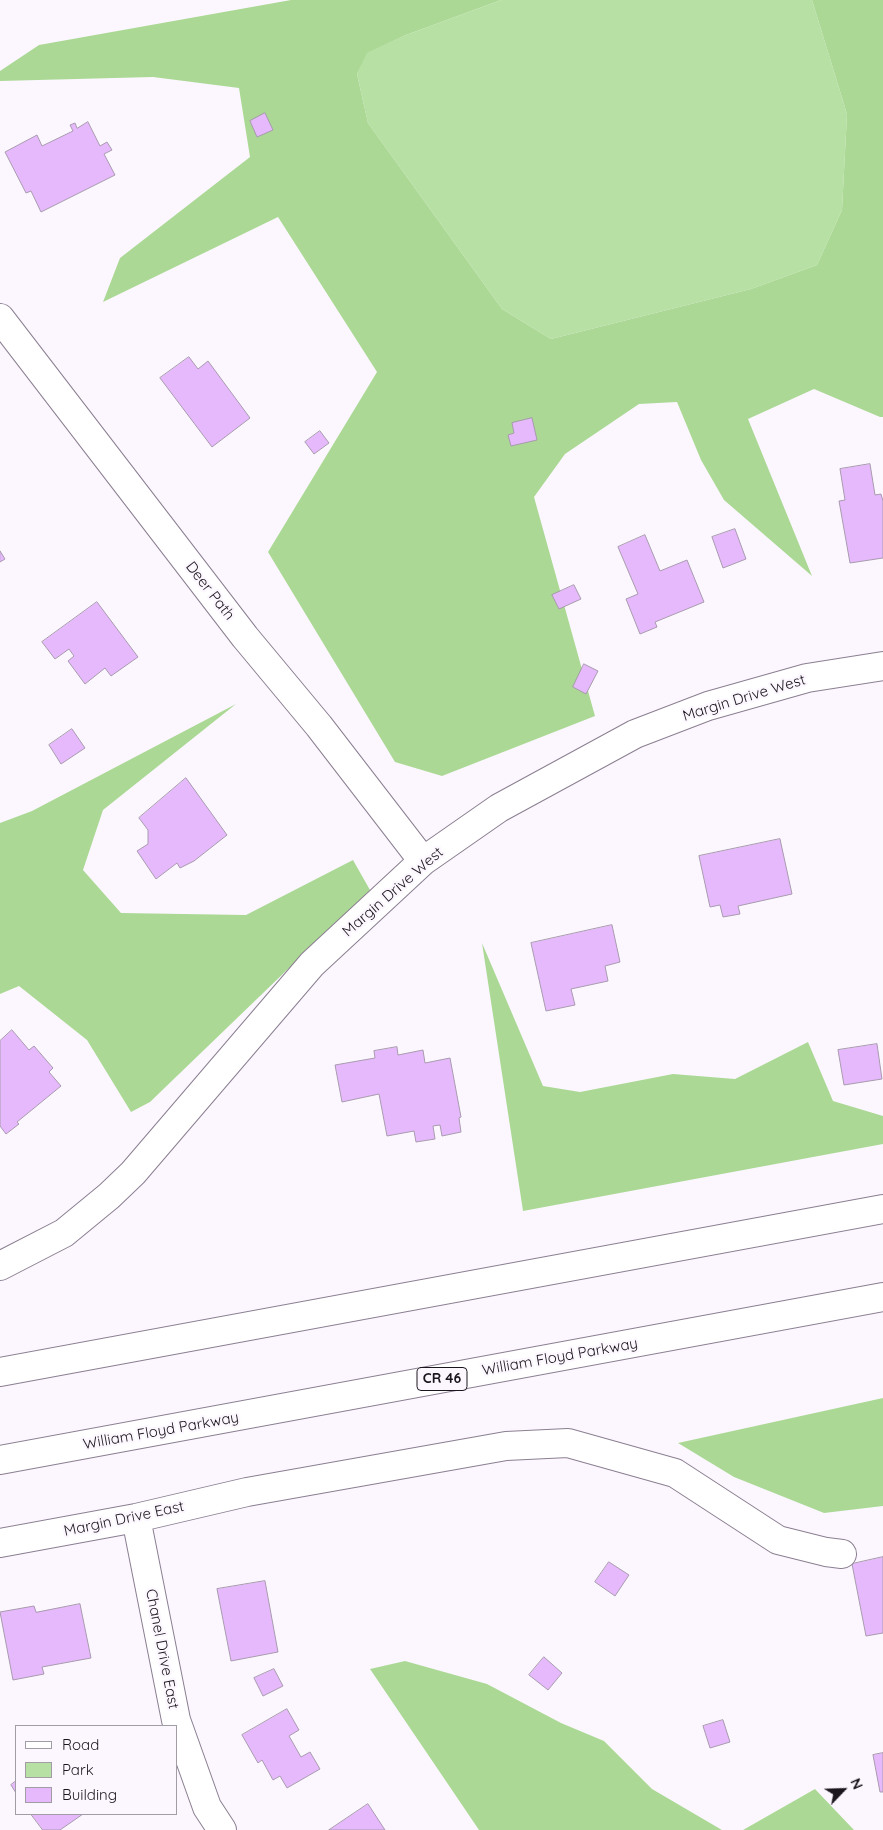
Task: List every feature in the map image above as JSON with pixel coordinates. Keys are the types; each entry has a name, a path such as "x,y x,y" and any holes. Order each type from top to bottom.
{"main road":[{"name":"Deer Path","path":"0,318 245,637 319,726 423,861"},
{"name":"Margin Drive West","path":"0,1266 64,1233 109,1196 133,1173 312,964 423,861 499,808 635,734 717,703 807,678 883,666"},
{"path":"0,1372 883,1209"},
{"name":"William Floyd Parkway","path":"0,1460 883,1297"},
{"name":"Margin Drive East","path":"0,1543 136,1518 247,1492 506,1446 568,1443 675,1473 778,1540 842,1554"},
{"name":"Chanel Drive East","path":"136,1518 178,1725"},
{"name":"Chanel Drive East","path":"178,1726 207,1807 222,1830"}],"green space":[{"path":"291,0 501,0 406,35 367,53 357,74 368,123 502,309 551,339 751,289 817,265 842,210 847,114 812,0 883,0 883,417 814,389 748,419 812,576 724,500 701,460 677,402 639,404 565,454 534,497 595,716 442,776 395,762 268,552 377,372 278,217 103,302 120,258 250,157 239,88 153,77 0,81 0,71 39,45"},
{"path":"501,0 812,0 847,114 842,210 817,265 751,289 551,339 502,309 368,123 357,74 366,53 406,35"},
{"path":"236,704 103,810 83,870 121,913 246,915 353,860 370,890 150,1102 131,1112 87,1040 19,986 0,994 0,823 32,811"},
{"path":"482,943 543,1086 580,1092 673,1074 735,1079 808,1042 833,1101 883,1116 883,1144 523,1211"},
{"path":"883,1398 883,1506 824,1513 734,1477 678,1443"},
{"path":"405,1661 487,1684 561,1723 604,1741 652,1789 722,1830 479,1830 370,1669"},
{"path":"815,1789 854,1830 743,1830"}],"building":[{"path":"265,113 273,130 257,137 250,121"},
{"path":"88,122 100,146 107,142 112,150 104,154 115,175 41,212 31,191 26,193 5,152 37,135 42,146 73,131 70,125 75,123 77,128"},
{"path":"189,357 198,369 208,361 250,418 212,447 160,378"},
{"path":"532,418 537,440 511,446 508,435 514,433 512,423"},
{"path":"320,431 329,443 314,454 305,442"},
{"path":"870,464 875,495 881,494 883,501 883,558 850,563 839,501 845,500 840,469"},
{"path":"735,529 746,559 723,568 712,537"},
{"path":"645,535 660,571 687,560 704,602 655,622 657,627 640,634 626,599 638,594 618,547"},
{"path":"0,551 5,559 0,562"},
{"path":"574,585 581,599 559,609 552,595"},
{"path":"97,602 138,657 111,676 105,668 85,684 68,661 74,656 69,649 55,659 42,642"},
{"path":"584,664 598,671 586,694 573,687"},
{"path":"72,729 85,748 61,764 49,745"},
{"path":"186,778 227,835 194,861 180,868 177,863 156,879 137,851 148,844 148,830 139,818"},
{"path":"780,839 792,894 738,906 740,914 723,917 720,905 710,907 699,856"},
{"path":"612,925 620,962 605,966 608,981 571,989 575,1005 546,1011 531,943"},
{"path":"12,1030 29,1050 34,1046 53,1068 49,1072 61,1086 17,1122 19,1124 6,1134 0,1126 0,1041"},
{"path":"877,1044 882,1079 844,1085 838,1050"},
{"path":"397,1047 398,1055 423,1050 425,1063 450,1058 461,1117 459,1118 461,1132 442,1136 440,1125 433,1126 435,1139 416,1142 414,1131 387,1136 379,1094 342,1102 335,1065 375,1058 374,1051"},
{"path":"883,1557 883,1633 866,1636 852,1564"},
{"path":"609,1562 629,1575 615,1596 595,1582"},
{"path":"265,1581 278,1652 231,1661 217,1589"},
{"path":"80,1604 91,1658 42,1667 44,1674 13,1680 0,1612 34,1606 36,1612"},
{"path":"544,1657 562,1673 548,1690 529,1675"},
{"path":"274,1669 283,1686 263,1696 254,1678"},
{"path":"287,1709 299,1730 289,1736 301,1757 310,1752 320,1769 287,1788 280,1776 273,1780 262,1760 258,1763 242,1735"},
{"path":"723,1720 730,1742 710,1748 703,1726"},
{"path":"883,1753 883,1792 880,1792 873,1755"},
{"path":"15,1782 15,1791 11,1785"},
{"path":"368,1804 385,1830 329,1830"},
{"path":"32,1815 82,1815 60,1830 43,1830"}]}
